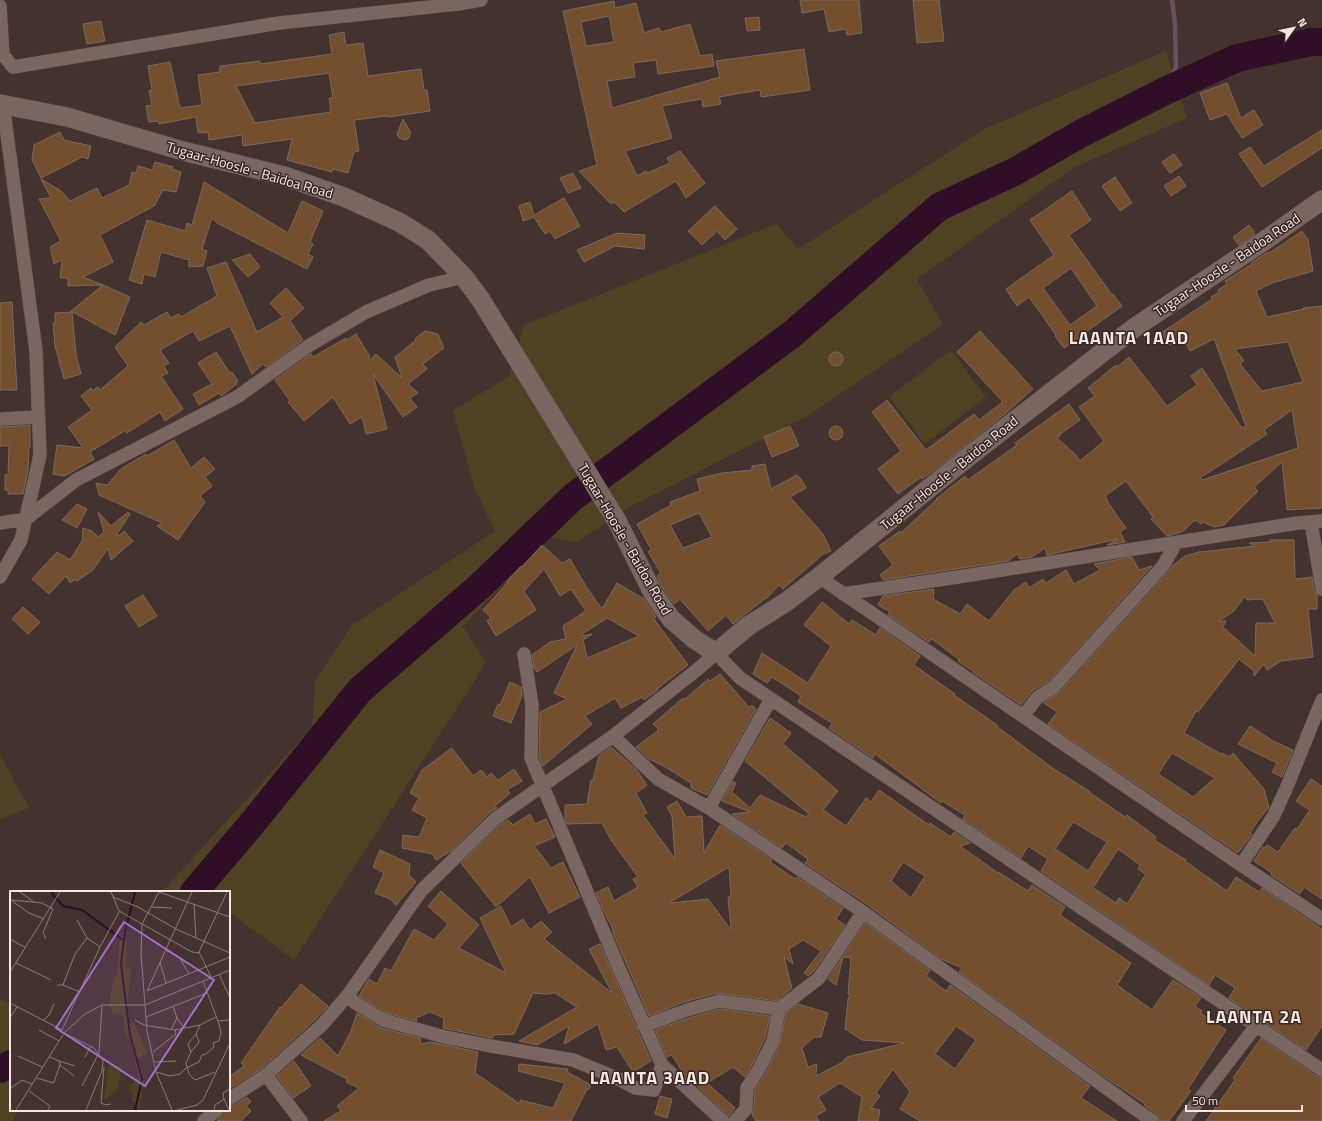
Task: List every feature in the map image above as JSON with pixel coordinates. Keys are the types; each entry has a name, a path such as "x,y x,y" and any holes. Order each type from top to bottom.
{"main road":[{"name":"Tugaar-Hoosle - Baidoa Road","path":"2,104 67,117 184,151 284,176 344,197 399,222 428,240 464,277 481,300 617,521 653,593 671,619 694,639 716,653 748,626 786,602 819,578 968,456 1134,328 1264,241 1322,200"}],"street":[{"path":"0,6 3,55 13,67 279,23 482,0"},
{"path":"0,577 21,540 40,455 36,351 2,104"},
{"path":"0,523 26,519 76,480 238,397 310,345 366,312 430,285 464,277"},
{"path":"0,419 38,417"},
{"path":"843,594 1316,521 1322,589"},
{"path":"1023,716 1037,698 1054,687 1163,566 1176,543"},
{"path":"819,578 1322,919"},
{"path":"230,1098 266,1075 322,1026 348,995 421,891 495,819 613,736 716,653 740,678 1322,1070"},
{"path":"524,654 532,706 531,758 644,1026 662,1065 723,1121"},
{"path":"709,808 771,699"},
{"path":"1241,865 1273,817 1322,700"},
{"path":"613,736 658,779 709,808 862,912 1152,1121"},
{"path":"735,1121 746,1109 747,1088 759,1069 773,1041 779,1010 819,978 862,912"},
{"path":"348,995 354,1002 383,1020 445,1037 573,1060 619,1079 635,1088 654,1090 662,1065"},
{"path":"644,1026 687,1010 719,1001 779,1010"},
{"path":"1183,1121 1256,1026"},
{"path":"266,1075 301,1121"},
{"path":"204,1121 215,1111"}],"shaded area":[{"path":"1166,51 1187,118 1075,167 917,279 943,324 811,414 628,508 577,542 550,537 463,626 486,663 294,960 230,913 230,891 163,891 312,727 315,681 351,626 495,531 474,487 453,411 509,376 524,325 776,224 798,249 984,129"},
{"path":"951,350 986,397 925,444 889,397"},
{"path":"0,754 29,808 0,819"},
{"path":"0,999 10,1003 10,1111 18,1111 13,1121 0,1121"}],"building":[{"path":"800,0 859,0 862,33 847,35 846,29 829,32 824,9 802,13"},
{"path":"913,0 939,0 944,41 917,43"},
{"path":"614,1 615,8 636,3 644,33 659,28 661,32 690,24 700,56 712,54 714,66 658,74 656,60 633,63 635,77 607,81 612,108 720,77 716,61 804,49 810,90 761,97 760,90 719,97 721,104 703,107 702,99 662,106 672,138 625,151 637,176 646,171 647,173 670,163 667,158 680,151 705,183 686,198 676,181 624,212 614,202 611,204 579,171 597,165 563,11","holes":["609,16 614,42 586,46 581,22"]},
{"path":"759,17 760,30 747,31 745,18"},
{"path":"101,21 105,41 87,44 83,24"},
{"path":"344,32 346,45 363,43 368,76 421,69 424,90 427,90 430,111 354,120 359,151 354,152 348,173 333,169 332,172 287,160 292,139 243,146 242,135 209,140 208,132 198,133 196,117 159,124 158,121 149,122 146,106 152,105 149,91 152,90 148,66 170,62 180,108 202,105 198,75 220,72 220,66 260,61 260,64 332,54 329,35","holes":["329,73 333,98 329,98 331,112 255,123 236,86"]},
{"path":"1227,83 1241,118 1254,110 1263,125 1242,138 1227,114 1210,120 1200,93"},
{"path":"403,119 411,133 408,139 404,140 399,138 397,134"},
{"path":"1322,130 1322,148 1262,187 1239,154 1250,147 1264,166"},
{"path":"60,132 64,140 91,146 88,159 82,157 41,178 32,160 34,145"},
{"path":"1174,154 1182,165 1170,173 1162,162"},
{"path":"155,162 173,167 172,169 181,172 176,192 163,190 154,206 100,235 113,262 83,277 103,285 68,286 68,278 60,278 62,260 54,264 50,247 61,241 39,199 51,198 41,179 61,191 70,201 97,188 102,198 129,185 132,172 136,173 138,166 152,170"},
{"path":"573,173 581,188 568,193 560,178"},
{"path":"1179,176 1186,186 1171,196 1164,186"},
{"path":"1115,177 1132,203 1120,211 1102,186"},
{"path":"204,182 288,233 302,201 323,211 310,242 313,244 308,254 313,257 307,269 217,223 212,218 202,249 207,251 203,266 189,267 189,260 161,252 155,277 144,274 142,284 129,280 147,220 185,231 187,223 192,225"},
{"path":"1072,191 1091,220 1069,235 1112,295 1113,294 1122,306 1064,348 1029,297 1017,306 1006,289 1054,255 1030,220","holes":["1071,268 1097,306 1070,325 1043,288"]},
{"path":"564,198 580,226 555,239 550,231 545,234 534,217 523,221 519,206 530,202 534,215"},
{"path":"715,206 737,229 725,240 717,231 702,245 688,231"},
{"path":"1249,225 1255,234 1239,245 1233,237"},
{"path":"1302,231 1308,240 1313,271 1272,283 1256,291 1267,317 1304,309 1303,308 1322,306 1322,508 1287,510 1282,462 1254,487 1258,491 1224,525 1214,527 1203,522 1201,524 1195,520 1182,532 1167,536 1151,519 1153,517 1126,481 1105,496 1126,528 1120,532 1125,542 1107,545 1118,539 1047,555 1045,548 1032,557 1020,559 1017,554 1008,561 883,580 880,575 893,565 879,546 900,531 901,533 936,499 965,476 968,480 1017,445 1015,443 1069,404 1080,420 1057,438 1076,455 1080,461 1104,441 1079,407 1095,396 1088,388 1116,365 1117,367 1129,357 1167,406 1197,385 1191,376 1202,368 1242,428 1246,426 1214,339 1190,351 1182,336 1170,345 1161,333 1212,299 1211,297 1219,292 1218,290 1227,284 1225,281 1268,252 1269,253","holes":["1288,342 1303,382 1262,391 1240,364 1244,361 1235,349","1292,410 1298,448 1202,480 1200,478 1267,434 1264,430"]},
{"path":"617,233 645,235 644,249 615,246 584,262 577,250"},
{"path":"250,254 260,267 248,277 232,260"},
{"path":"226,262 257,332 283,317 270,303 286,288 304,308 290,321 303,340 266,367 263,364 252,374 230,326 199,341 193,331 160,350 169,363 164,366 168,373 161,376 183,409 165,421 160,412 127,433 126,430 90,452 94,459 65,476 53,474 57,445 83,448 68,427 92,410 81,396 91,388 92,391 98,387 100,390 128,366 115,347 141,322 144,325 167,312 171,318 179,314 181,317 217,296 207,268"},
{"path":"103,285 130,297 115,335 71,311"},
{"path":"12,302 17,390 0,390 0,303"},
{"path":"72,312 76,354 81,374 64,379 55,346 53,323 55,323 55,313"},
{"path":"425,331 438,334 444,348 423,364 427,369 408,384 418,393 410,398 417,407 403,417 373,374 387,429 366,434 362,417 350,424 333,397 304,421 288,402 290,401 275,380 311,354 313,357 356,334 369,355 370,361 376,354 402,378 395,357"},
{"path":"980,331 1033,389 1005,414 942,464 898,494 878,469 901,451 872,412 887,400 926,450 974,414 979,420 1003,402 957,352"},
{"path":"216,352 230,373 232,372 238,381 236,382 237,384 221,396 219,393 199,405 193,394 212,384 198,363"},
{"path":"833,352 839,352 843,356 843,362 839,366 833,366 829,362 829,356"},
{"path":"30,425 28,471 23,494 8,494 8,490 5,490 5,475 8,475 9,446 0,446 0,427"},
{"path":"790,426 799,446 772,457 764,437"},
{"path":"836,426 841,428 843,433 841,438 836,440 831,438 829,433 831,428"},
{"path":"174,440 191,468 204,457 215,469 205,477 212,486 200,496 205,502 178,540 157,526 162,523 99,495 96,483 107,485 122,468 146,454 147,456"},
{"path":"765,464 771,489 797,475 801,479 806,488 790,497 823,534 831,551 822,555 783,589 779,585 767,598 733,624 726,615 708,631 680,599 674,604 662,587 657,576 661,573 648,552 651,549 637,524 671,505 670,502 700,491 697,479 722,473 752,470 752,466","holes":["699,513 712,537 683,548 670,525"]},
{"path":"77,504 87,509 77,528 62,520"},
{"path":"98,512 111,526 128,512 130,514 117,534 119,536 124,531 133,541 111,560 108,548 93,570 77,581 76,579 70,583 66,576 49,594 32,579 57,552 70,560 82,541 83,528 92,531 98,537 104,532"},
{"path":"1270,540 1294,540 1295,579 1312,577 1314,590 1318,597 1317,609 1308,609 1313,657 1281,661 1267,670 1264,664 1254,676 1254,671 1239,659 1198,712 1196,711 1184,733 1221,754 1230,757 1233,753 1264,789 1269,807 1260,818 1250,833 1252,834 1238,853 1048,724 1057,712 1044,703 1060,692 1172,566 1185,556 1199,552 1255,546 1249,543 1270,542","holes":["1245,596 1247,600 1263,599 1275,623 1256,623 1255,656 1223,627 1226,621 1219,621 1234,611","1172,753 1215,778 1193,797 1158,774"]},
{"path":"542,545 562,563 570,559 587,588 602,609 617,583 644,599 656,617 654,619 688,665 644,700 642,697 621,708 615,698 585,716 592,724 543,766 539,756 540,712 567,699 554,693 577,645 537,672 534,668 532,655 550,642 566,639 563,626 586,611 571,589 560,596 544,569 524,591 536,610 496,636 487,621 491,618 483,610 508,582 507,581 521,566 522,567","holes":["607,618 639,636 587,658 583,640 592,634 582,636 582,634"]},
{"path":"1132,557 1139,570 1152,566 1049,681 1032,691 1021,705 958,661 960,660 932,639 929,642 888,615 890,612 878,605 883,596 934,589 933,599 960,614 967,604 989,621 1014,590 1026,582 1029,588 1043,579 1046,583 1066,570 1074,584 1100,570 1094,564"},
{"path":"143,595 157,616 139,627 125,606"},
{"path":"822,602 849,624 852,620 876,635 880,628 920,656 914,665 997,725 996,726 1054,769 1089,791 1125,817 1127,815 1156,837 1154,840 1186,860 1185,861 1227,891 1236,877 1259,892 1262,888 1322,929 1322,1026 1306,1050 1229,998 1235,988 1215,975 1209,985 1041,871 1048,859 1028,846 1021,858 963,819 965,815 942,801 941,803 875,754 873,758 829,728 832,723 798,702 801,696 772,677 767,683 753,674 762,653 808,683 831,646 804,625","holes":["1073,822 1107,842 1088,871 1055,849","1118,849 1140,865 1138,869 1146,874 1127,904 1119,898 1116,903 1093,888"]},
{"path":"23,607 40,622 28,634 12,619"},
{"path":"720,674 749,707 752,705 756,709 707,795 691,788 691,783 662,765 649,759 636,747 659,730 653,724 708,679 710,681"},
{"path":"510,682 521,687 522,696 511,723 493,716 498,704 500,705"},
{"path":"770,718 791,733 783,744 838,791 823,810 846,826 866,798 871,802 879,790 929,825 930,823 951,837 954,832 970,843 960,846 998,873 1028,891 1032,885 1065,907 1060,915 1131,963 1117,985 1152,1010 1173,980 1201,998 1195,1006 1202,1011 1200,1013 1226,1030 1188,1089 1191,1091 1169,1121 1160,1121 1157,1115 1144,1105 1145,1104 959,972 962,968 941,959 868,905 805,863 808,859 786,843 782,848 732,814 750,812 722,801 733,781 736,783 732,792 750,808 760,795 806,817 809,814 745,761","holes":["903,862 925,876 911,898 891,881"]},
{"path":"1250,726 1273,741 1293,750 1282,777 1272,772 1277,763 1238,744"},
{"path":"611,747 636,769 647,785 636,793 647,813 643,815 675,859 672,816 667,807 677,801 686,817 702,816 704,853 720,825 772,860 770,862 795,879 797,877 843,908 836,919 845,925 813,972 808,976 804,973 821,951 803,940 789,949 793,964 784,957 792,988 777,1001 717,993 684,1002 649,1016 596,893 608,887 614,901 638,887 633,879 638,877 611,840 602,823 567,824 565,819 565,805 587,804 591,780 593,780 599,756","holes":["729,867 731,897 728,897 731,930 708,899 669,903"]},
{"path":"452,748 473,776 481,770 487,777 491,773 498,780 514,769 522,781 507,790 510,793 495,806 497,808 489,813 451,851 436,860 432,854 402,848 403,835 419,837 427,818 412,810 419,798 410,793 422,770"},
{"path":"1311,779 1322,786 1322,899 1304,887 1300,894 1271,875 1272,873 1254,861 1263,847 1265,848 1267,845 1278,852 1295,828 1297,829 1310,810 1296,801"},
{"path":"530,814 535,824 546,819 555,837 534,846 551,868 563,862 580,897 549,913 530,877 496,907 461,863 500,825 508,820 513,825"},
{"path":"380,850 410,864 409,875 416,882 396,905 390,899 375,893 384,873 373,867"},
{"path":"441,891 479,925 459,948 506,973 480,918 501,906 511,927 523,919 530,930 541,921 552,932 544,939 612,993 589,949 600,944 651,1061 633,1072 617,1047 606,1050 598,1024 564,1044 569,1026 537,1045 519,1041 577,1007 555,993 533,993 514,1034 494,1035 493,1038 443,1028 444,1018 430,1012 416,1018 417,1021 386,1013 359,996 369,979 377,984 385,968 391,971 414,929 434,940 448,924 428,906"},
{"path":"865,923 930,970 926,976 946,991 950,985 1090,1086 1081,1098 1117,1121 920,1121 900,1109 910,1092 893,1069 876,1093 880,1096 871,1108 880,1110 878,1121 858,1121 862,1097 840,1083 818,1097 826,1110 816,1116 819,1121 756,1121 752,1115 754,1109 755,1090 766,1073 780,1044 786,1013 798,1004 828,1013 821,1037 814,1037 802,1048 808,1067 817,1064 816,1076 843,1062 847,1057 905,1043 862,1040 845,1029 848,999 850,995 848,994 851,958 843,957 836,985 828,979","holes":["956,1026 976,1040 955,1069 935,1054"]},
{"path":"301,984 328,1006 316,1019 261,1069 230,1088 230,1076 244,1066 241,1063 280,1007 281,1008"},
{"path":"720,1009 770,1016 765,1038 745,1077 733,1067 707,1083 735,1108 729,1116 698,1087 691,1075 687,1077 683,1073 672,1055 667,1057 655,1030"},
{"path":"357,1013 381,1028 420,1038 421,1044 431,1042 478,1052 475,1073 520,1104 520,1100 553,1108 565,1083 518,1071 519,1064 568,1069 567,1072 591,1085 589,1089 587,1089 571,1121 324,1121 341,1111 337,1106 359,1088 346,1082 347,1079 301,1055 320,1038 338,1056 351,1031"},
{"path":"1261,1038 1318,1077 1322,1078 1322,1121 1206,1121 1235,1080 1233,1078"},
{"path":"294,1061 311,1086 293,1098 277,1076"},
{"path":"660,1096 672,1099 667,1118 655,1114"},
{"path":"247,1097 251,1102 246,1106 251,1111 241,1121 217,1120 224,1111 230,1111 230,1107"}],"waterway":[{"path":"1165,91 1176,67 1175,24 1172,0"},
{"path":"195,891 255,820 360,690 480,586 573,497 791,335 939,207 1016,171 1080,134 1165,91 1237,58 1311,42 1322,42"},
{"path":"0,1069 10,1064"}],"district":[{"name":"LAANTA 1AAD","path":"1129,338"},
{"name":"LAANTA 2A","path":"1254,1017"},
{"name":"LAANTA 3AAD","path":"650,1078"}]}
